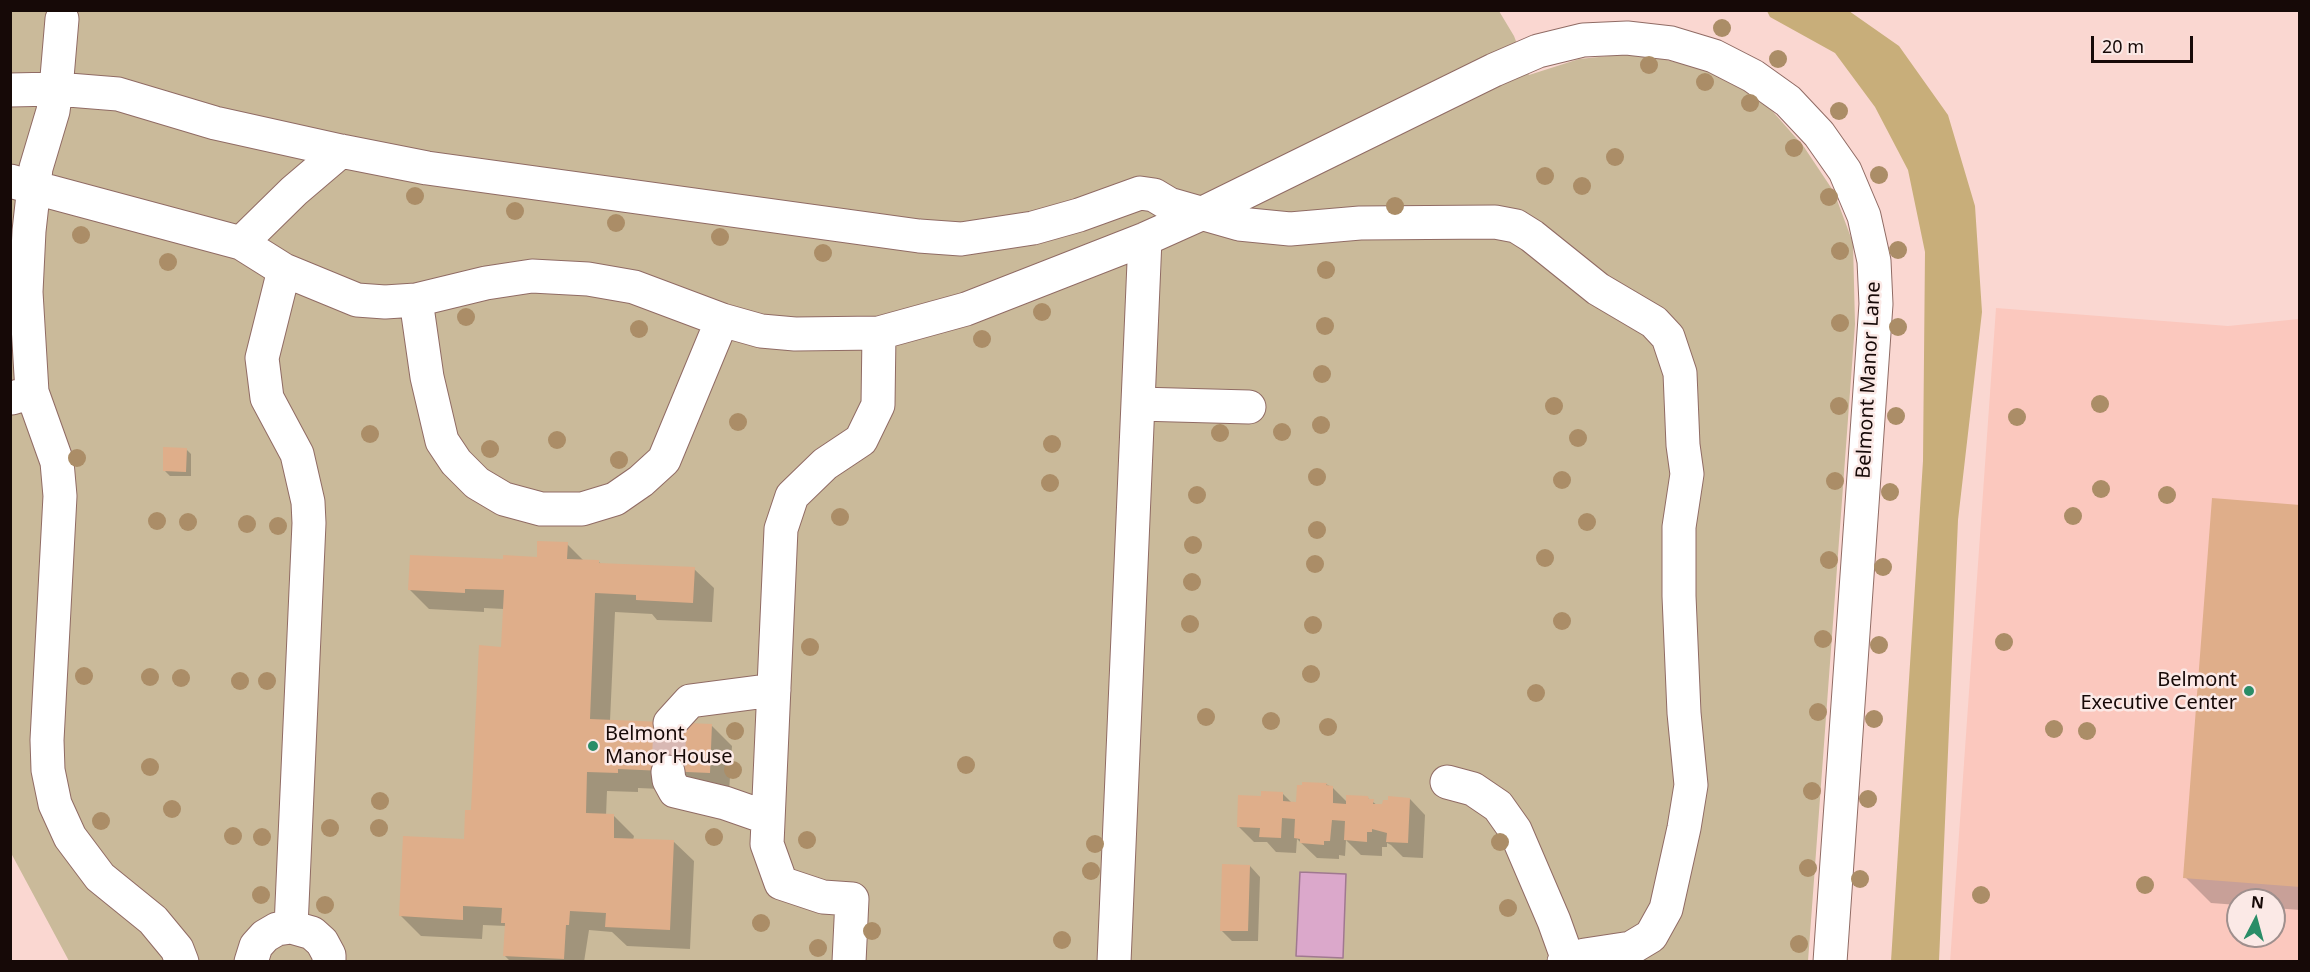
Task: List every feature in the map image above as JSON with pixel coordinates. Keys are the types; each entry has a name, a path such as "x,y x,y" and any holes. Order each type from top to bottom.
{"street":[{"path":"62,19 53,111 36,168 22,184 26,292 21,395 57,462 60,496 47,740 48,770 55,804 70,837 100,877 153,920 177,950 182,962"},
{"name":"Belmont Manor Lane","path":"22,184 241,243 284,270 357,300 385,302 416,300 486,283 532,276 588,279 634,287 722,320 761,331 795,334 879,333 966,309 1145,239 1203,213 1494,70 1538,51 1583,40 1638,39 1671,44 1714,56 1754,76 1788,101 1819,134 1845,171 1864,216 1874,261 1876,304 1830,962"},
{"path":"10,90 56,89 118,94 215,123 340,151 450,171 896,233 961,239 1033,228 1079,215 1140,193 1154,195 1169,204 1239,224 1290,229 1360,223 1495,222 1516,226 1532,236 1598,289 1654,322 1668,337 1680,373 1683,446 1687,474 1678,527 1682,655 1691,785 1684,828 1665,909 1651,936 1631,948 1566,961 1554,921 1515,830 1498,806 1473,789 1448,782"},
{"path":"241,243 294,191 340,151"},
{"path":"1113,962 1145,239"},
{"path":"284,270 262,358 267,398 297,454 308,502 291,927"},
{"path":"416,300 427,377 442,441 456,462 477,483 504,499 541,509 582,509 615,499 641,481 664,460 722,320"},
{"path":"849,962 852,899 823,897 781,883 767,844 781,529 792,496 825,464 861,440 866,431 878,405 879,333"},
{"path":"1138,404 1249,407"},
{"path":"670,723 690,701 774,690"},
{"path":"668,772 669,780 675,791 725,803 768,818"},
{"path":"251,962 256,946 265,936 277,928 291,927 312,933 322,942 329,955 329,962"}],"shaded area":[{"path":"11,11 1499,11 1514,36 1529,75 1579,59 1639,53 1727,78 1768,106 1804,147 1834,192 1853,243 1855,324 1808,961 69,961 11,853"},
{"path":"1767,11 1849,11 1899,46 1948,115 1975,206 1982,312 1958,520 1939,961 1891,961 1923,461 1925,252 1908,170 1875,107 1835,53 1770,17"},
{"name":"Belmont Executive Center","path":"1996,308 2228,326 2299,319 2299,961 1950,962"},
{"path":"1300,872 1346,874 1343,958 1296,956"}],"building":[{"path":"163,447 187,448 186,472 163,471"},
{"name":"Belmont Executive Center","path":"2212,498 2300,505 2300,887 2183,878"},
{"name":"Belmont Manor House","path":"537,541 568,542 567,559 599,560 599,563 695,567 693,603 636,600 636,595 595,593 590,719 712,724 710,773 618,769 618,773 587,772 586,813 614,814 614,838 674,840 670,930 605,927 606,913 570,911 569,925 566,925 564,959 503,956 505,923 501,923 502,908 463,906 463,920 399,916 403,836 464,839 465,810 471,810 479,645 501,647 504,590 465,589 465,593 408,590 410,555 503,559 503,555 537,557"},
{"path":"1302,782 1327,783 1326,785 1333,786 1333,803 1346,804 1346,795 1368,796 1369,799 1374,799 1373,804 1382,804 1383,800 1388,800 1388,796 1410,798 1408,843 1386,842 1387,833 1372,829 1372,832 1367,832 1367,842 1344,840 1345,821 1332,820 1330,841 1324,841 1324,845 1300,843 1300,839 1294,838 1295,819 1282,818 1281,838 1259,837 1260,828 1237,827 1238,795 1261,796 1261,791 1283,792 1283,801 1296,802 1297,785 1302,785"},
{"path":"1222,864 1250,865 1248,931 1220,931"}],"tunnel":[{"path":"668,772 670,723"}],"place":[{"name":"Belmont Executive Center","path":"2249,691"},
{"name":"Belmont Manor House","path":"593,746"}]}
